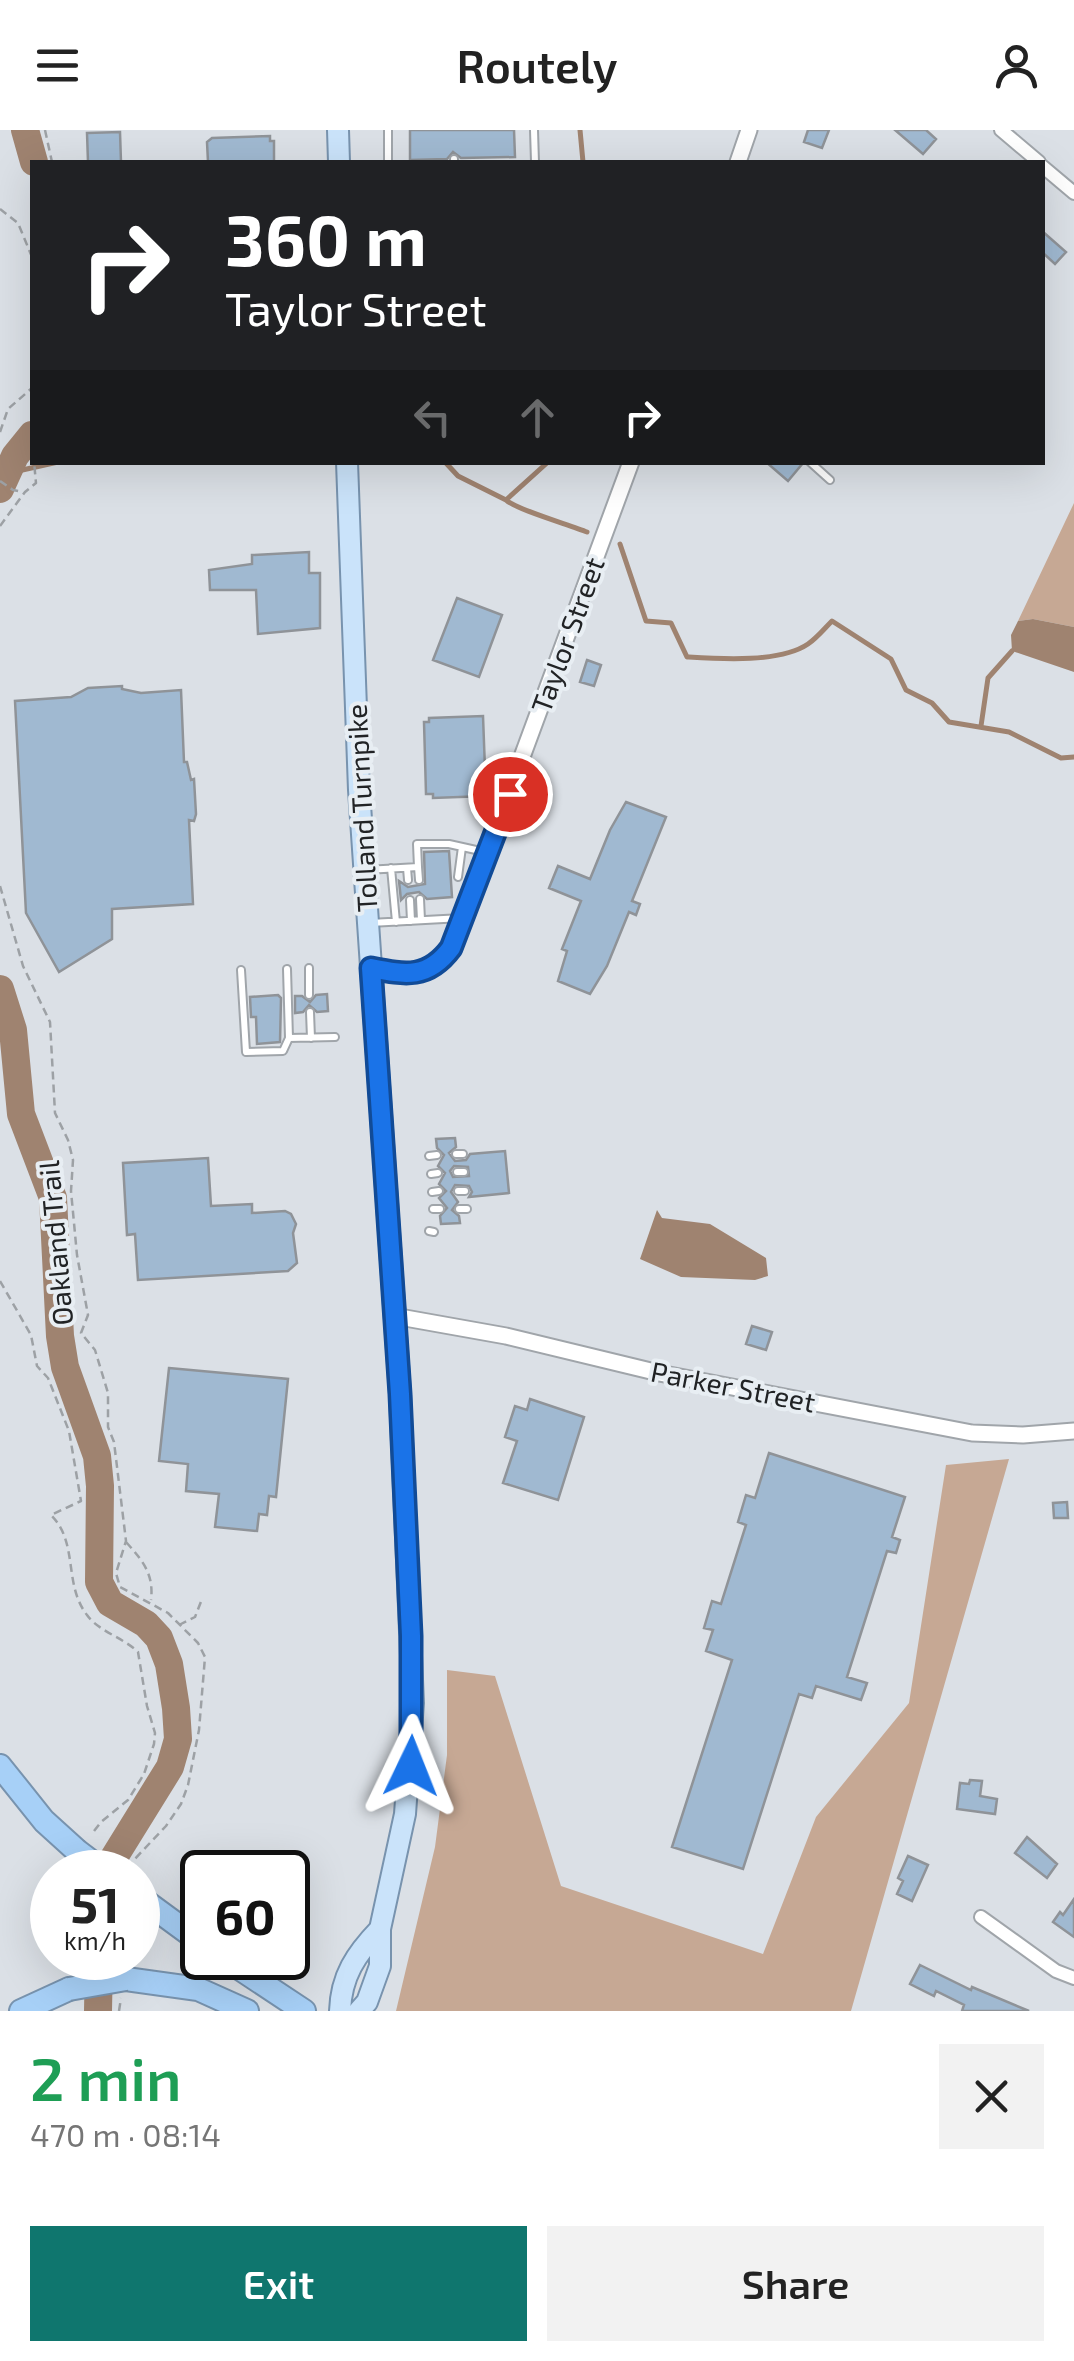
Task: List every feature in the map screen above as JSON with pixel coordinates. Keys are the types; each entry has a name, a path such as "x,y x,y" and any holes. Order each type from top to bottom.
{"highway":[{"path":"0,1766 44,1821 80,1848"},
{"path":"21,2011 69,1990 126,1979 198,1989 247,2011"},
{"path":"257,1980 304,2011"}],"main road":[{"path":"338,130 339,160"},
{"name":"Tolland Turnpike","path":"347,465 353,657 408,1571 412,1726 402,1837 380,1929 380,1966 367,2002 359,2011"},
{"name":"Tolland Turnpike","path":"340,2011 341,1992 354,1956 380,1929"}],"street":[{"path":"739,160 749,130"},
{"path":"1002,130 1036,160"},
{"path":"1045,168 1074,193"},
{"name":"Taylor Street","path":"371,968 423,972 440,963 451,948 630,465"},
{"name":"Parker Street","path":"394,1316 506,1336 659,1373 967,1432 1023,1436 1074,1431"},
{"path":"981,1916 1056,1971 1074,1978"}],"lane":[{"path":"388,130 388,160"},
{"path":"534,130 535,160"},
{"path":"813,465 830,480"},
{"path":"419,880 418,844 488,853"},
{"path":"458,877 462,847"},
{"path":"365,870 418,867"},
{"path":"391,868 396,922"},
{"path":"407,868 408,880"},
{"path":"420,899 422,920"},
{"path":"410,900 411,921"},
{"path":"369,923 462,918"},
{"path":"241,970 246,1052 283,1052 288,1038 286,968"},
{"path":"309,968 310,996"},
{"path":"310,1012 311,1038"},
{"path":"288,1038 335,1037"}],"path":[{"path":"45,130 52,160"},
{"path":"0,209 18,223 30,252"},
{"path":"0,429 8,409 30,390"},
{"path":"0,526 36,483 35,465"},
{"path":"0,481 13,490 25,492"},
{"name":"Oakland Trail","path":"0,886 23,966 50,1022 55,1112 73,1160 71,1191 77,1256 88,1314 81,1333 95,1350 108,1393 108,1427 114,1442 126,1541 116,1573 120,1587 168,1614 198,1643 205,1658 199,1730 188,1786 166,1826 143,1850"},
{"name":"Oakland Trail","path":"0,1281 31,1335 37,1366 48,1378 69,1432 82,1501 50,1515 60,1524 72,1562 69,1578 88,1617 138,1652 155,1732 144,1774 128,1800 101,1822 80,1848"},
{"name":"Oakland Trail","path":"126,1541 147,1567 153,1582 150,1602"},
{"path":"177,1626 195,1617 202,1599"}],"shaded area":[{"path":"1074,503 1074,627 1033,619 1018,621"},
{"path":"1033,619 1074,627 1074,672 1012,651 1011,635 1018,621"},
{"path":"657,1210 662,1218 710,1224 766,1258 768,1276 755,1280 681,1277 640,1259"},
{"path":"1009,1459 851,2011 396,2011 435,1847 447,1755 447,1670 495,1676 561,1886 763,1954 816,1817 909,1703 946,1465"}],"building":[{"path":"410,130 514,130 515,157 461,158 453,152 447,159 410,160"},
{"path":"808,130 829,130 822,148 804,142"},
{"path":"895,130 926,130 936,139 923,154"},
{"path":"120,132 121,160 88,160 87,133"},
{"path":"270,136 270,141 274,141 274,160 208,160 207,142 212,138"},
{"path":"1045,234 1066,252 1055,264 1045,255"},
{"path":"769,465 801,465 788,481"},
{"path":"309,552 309,573 320,573 320,628 258,634 256,590 210,590 209,570 252,564 252,555"},
{"path":"457,598 502,615 479,677 433,660"},
{"path":"587,660 601,665 594,686 580,682"},
{"path":"122,686 141,693 181,690 184,762 191,780 194,779 196,814 194,821 189,820 193,904 112,909 112,939 59,972 26,913 15,701 71,697 88,688"},
{"path":"483,716 486,796 433,798 433,794 426,794 424,722 429,722 429,718"},
{"path":"626,802 666,817 632,901 640,904 636,915 629,912 607,966 590,994 558,981 567,951 562,949 581,901 549,888 558,866 590,879"},
{"path":"449,851 452,897 427,899 419,892 407,894 401,900 399,881 408,887 425,884 424,852"},
{"path":"327,994 328,1011 317,1012 309,1005 303,1012 295,1013 295,996 310,1002 316,995"},
{"path":"278,995 280,1042 257,1044 250,997"},
{"path":"455,1138 456,1147 449,1153 455,1161 466,1160 470,1154 505,1151 509,1193 469,1197 469,1186 455,1185 451,1192 458,1202 452,1210 460,1223 441,1224 440,1216 447,1208 439,1198 446,1191 439,1184 445,1173 438,1166 444,1155 437,1148 436,1139","holes":["454,1166 468,1167 469,1176 453,1177 450,1171"]},
{"path":"208,1158 211,1206 252,1204 252,1213 291,1214 296,1224 293,1233 297,1263 288,1271 138,1280 135,1234 127,1235 123,1163"},
{"path":"752,1326 772,1332 766,1350 746,1344"},
{"path":"169,1368 288,1379 276,1497 269,1496 267,1515 259,1514 257,1531 215,1527 219,1494 186,1491 188,1464 159,1461"},
{"path":"530,1399 584,1417 558,1500 503,1483 517,1441 505,1437 515,1406 527,1410"},
{"path":"769,1453 905,1497 892,1537 900,1540 896,1553 887,1551 847,1677 867,1683 861,1700 816,1686 812,1698 799,1694 743,1869 672,1847 732,1660 706,1651 713,1630 704,1628 712,1601 721,1604 746,1525 738,1522 746,1495 755,1498"},
{"path":"1067,1502 1068,1518 1054,1518 1053,1503"},
{"path":"970,1780 982,1781 980,1796 997,1799 995,1814 957,1809 960,1783 969,1784"},
{"path":"1027,1837 1057,1864 1047,1878 1015,1853"},
{"path":"908,1856 928,1865 912,1901 897,1894 903,1881 898,1878"},
{"path":"1074,1899 1074,1937 1053,1922"},
{"path":"920,1965 971,1990 972,1987 1029,2011 962,2011 964,2005 910,1984"}],"waterway":[{"path":"25,130 33,160"},
{"path":"580,130 583,160"},
{"path":"0,489 15,456 30,437"},
{"path":"9,473 45,465"},
{"path":"448,465 458,476 506,500 545,465"},
{"path":"506,500 587,532"},
{"path":"620,544 646,621 671,623 687,657 782,654 808,644 832,621 891,659 906,690 932,703 949,722 1009,732 1061,758 1074,757"},
{"path":"981,726 988,678 1012,651"},
{"path":"0,989 13,1030 21,1114 53,1198 65,1367 97,1456 99,1582 110,1603 146,1624 159,1638 169,1664 176,1708 178,1739 170,1767 119,1850"},
{"path":"98,2011 99,1980"}],"route":[{"path":"411,1766 411,1636 400,1394 371,968 423,972 440,963 451,948 510,794"}]}
